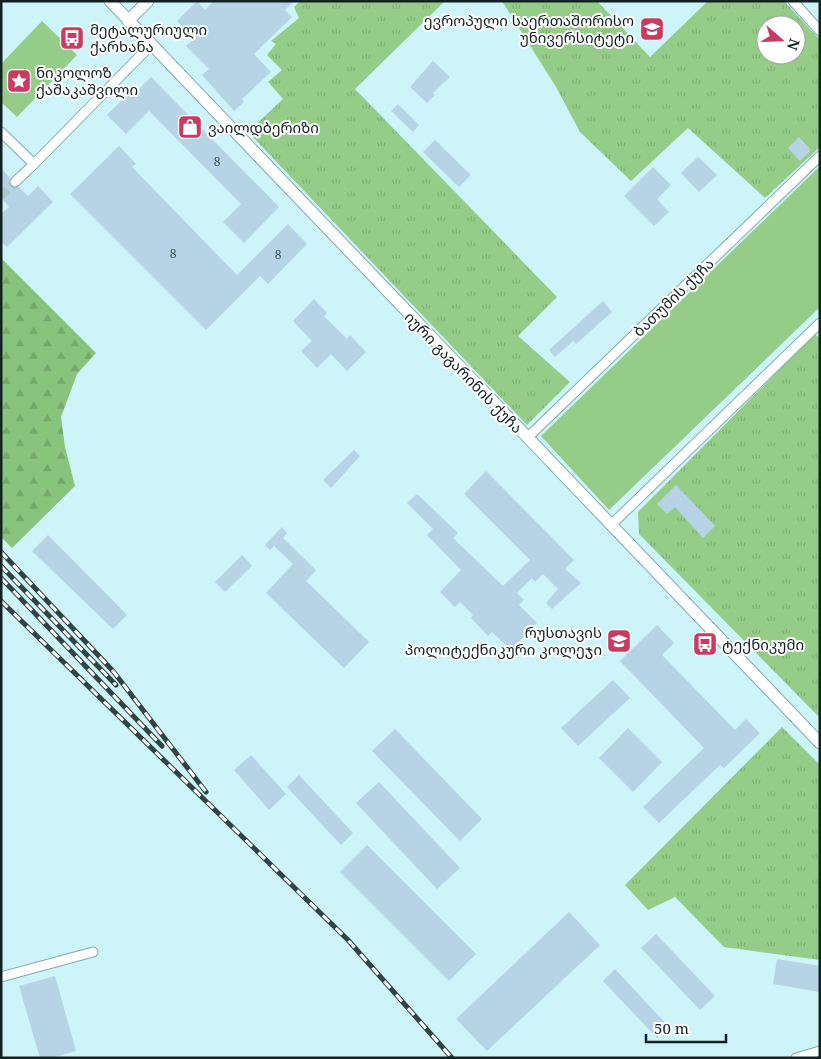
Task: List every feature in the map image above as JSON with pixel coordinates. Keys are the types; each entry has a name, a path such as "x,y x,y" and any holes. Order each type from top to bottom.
{"street":[{"name":"იური გაგარინის ქუჩა","path":"110,1 820,743"},
{"path":"128,21 148,1"},
{"path":"793,1 820,31"},
{"path":"15,182 151,45"},
{"path":"1,132 34,164"},
{"name":"ბათუმის ქუჩა","path":"527,438 820,156"},
{"path":"611,525 820,323"},
{"path":"1,977 93,952"},
{"path":"796,1058 820,1051"}],"green space":[{"path":"300,1 445,1 355,89 557,297 518,336 570,382 527,425 248,132 283,99 268,82 282,70 267,55 276,44 271,41 299,18 294,7"},
{"path":"502,1 597,1 650,57 708,1 784,1 797,15 756,15 756,65 806,65 806,25 820,40 820,147 765,198 688,128 631,181 580,132 556,87"},
{"path":"42,21 77,55 17,117 1,102 1,64"},
{"path":"820,166 820,307 609,510 541,436"},
{"path":"1,258 96,353 77,374 61,417 65,447 75,486 12,548 1,537"},
{"path":"815,334 820,339 820,718 639,534 638,512"},
{"path":"782,727 820,765 820,960 724,947 675,897 648,910 625,885"}],"building":[{"path":"197,1 205,10 214,1 294,1 285,10 292,17 254,54 271,72 242,99 244,102 234,111 202,75 209,69 186,46 194,39 177,21"},
{"path":"433,61 450,77 433,93 435,95 427,103 410,87"},
{"path":"151,77 279,207 244,243 223,222 241,204 149,111 126,134 107,115 130,92 133,95"},
{"path":"398,104 419,125 413,132 391,111"},
{"path":"799,137 811,150 800,161 788,148"},
{"path":"435,140 471,175 459,187 423,152"},
{"path":"119,146 136,164 132,167 237,275 288,224 307,244 268,284 260,276 206,330 70,194"},
{"path":"698,157 717,175 699,192 681,173"},
{"path":"653,167 671,185 657,199 669,212 654,226 624,196"},
{"path":"1,168 10,178 9,183 11,187 19,187 28,196 38,186 53,202 7,247 1,242 1,214 9,207 1,198"},
{"path":"314,299 327,313 324,316 347,339 350,335 366,352 347,371 331,354 317,368 301,351 312,341 293,321"},
{"path":"603,301 612,312 576,344 573,341 555,357 549,350"},
{"path":"354,450 360,456 331,488 323,480"},
{"path":"486,471 574,560 565,569 581,583 552,609 546,603 558,589 543,574 535,582 532,578 517,593 524,600 519,605 537,623 511,650 492,632 488,636 471,618 473,615 460,602 455,607 440,592 461,570 427,535 433,529 407,503 417,494 458,533 453,538 503,586 530,560 464,494"},
{"path":"676,485 715,526 703,538 675,507 667,514 657,504"},
{"path":"282,527 287,533 283,538 316,570 306,581 369,642 344,668 266,593 293,564 274,546 270,550 265,545"},
{"path":"48,535 127,615 113,629 32,551"},
{"path":"242,555 252,566 225,592 215,582"},
{"path":"657,625 674,643 662,655 735,730 746,719 760,733 724,768 720,765 659,823 643,807 704,748 620,661"},
{"path":"613,680 630,698 578,746 561,728"},
{"path":"628,728 662,762 633,792 599,758"},
{"path":"395,729 482,819 460,841 372,751"},
{"path":"251,755 286,794 269,810 234,770"},
{"path":"299,775 353,833 341,845 287,787"},
{"path":"379,782 460,868 437,889 356,803"},
{"path":"367,845 476,954 449,981 340,872"},
{"path":"569,912 600,945 487,1051 456,1019"},
{"path":"656,934 715,996 700,1010 641,948"},
{"path":"777,959 820,966 820,992 773,984"},
{"path":"615,969 669,1027 657,1038 603,981"},
{"path":"55,976 76,1051 52,1058 40,1058 19,986"}],"tunnel":[{"path":"1,196 15,182"}],"railway":[{"path":"1,552 113,671 206,792"},
{"path":"1,566 116,685"},
{"path":"1,578 162,746"},
{"path":"1,601 348,940 452,1058"}],"place":[{"name":"ევროპული საერთაშორისო უნივერსიტეტი","path":"652,29"},
{"name":"მეტალურიული ქარხანა","path":"72,38"},
{"name":"ნიკოლოზ ქაშაკაშვილი","path":"19,81"},
{"name":"ვაილდბერიზი","path":"190,127"},
{"name":"რუსთავის პოლიტექნიკური კოლეჯი","path":"619,641"},
{"name":"ტექნიკუმი","path":"705,644"}]}
